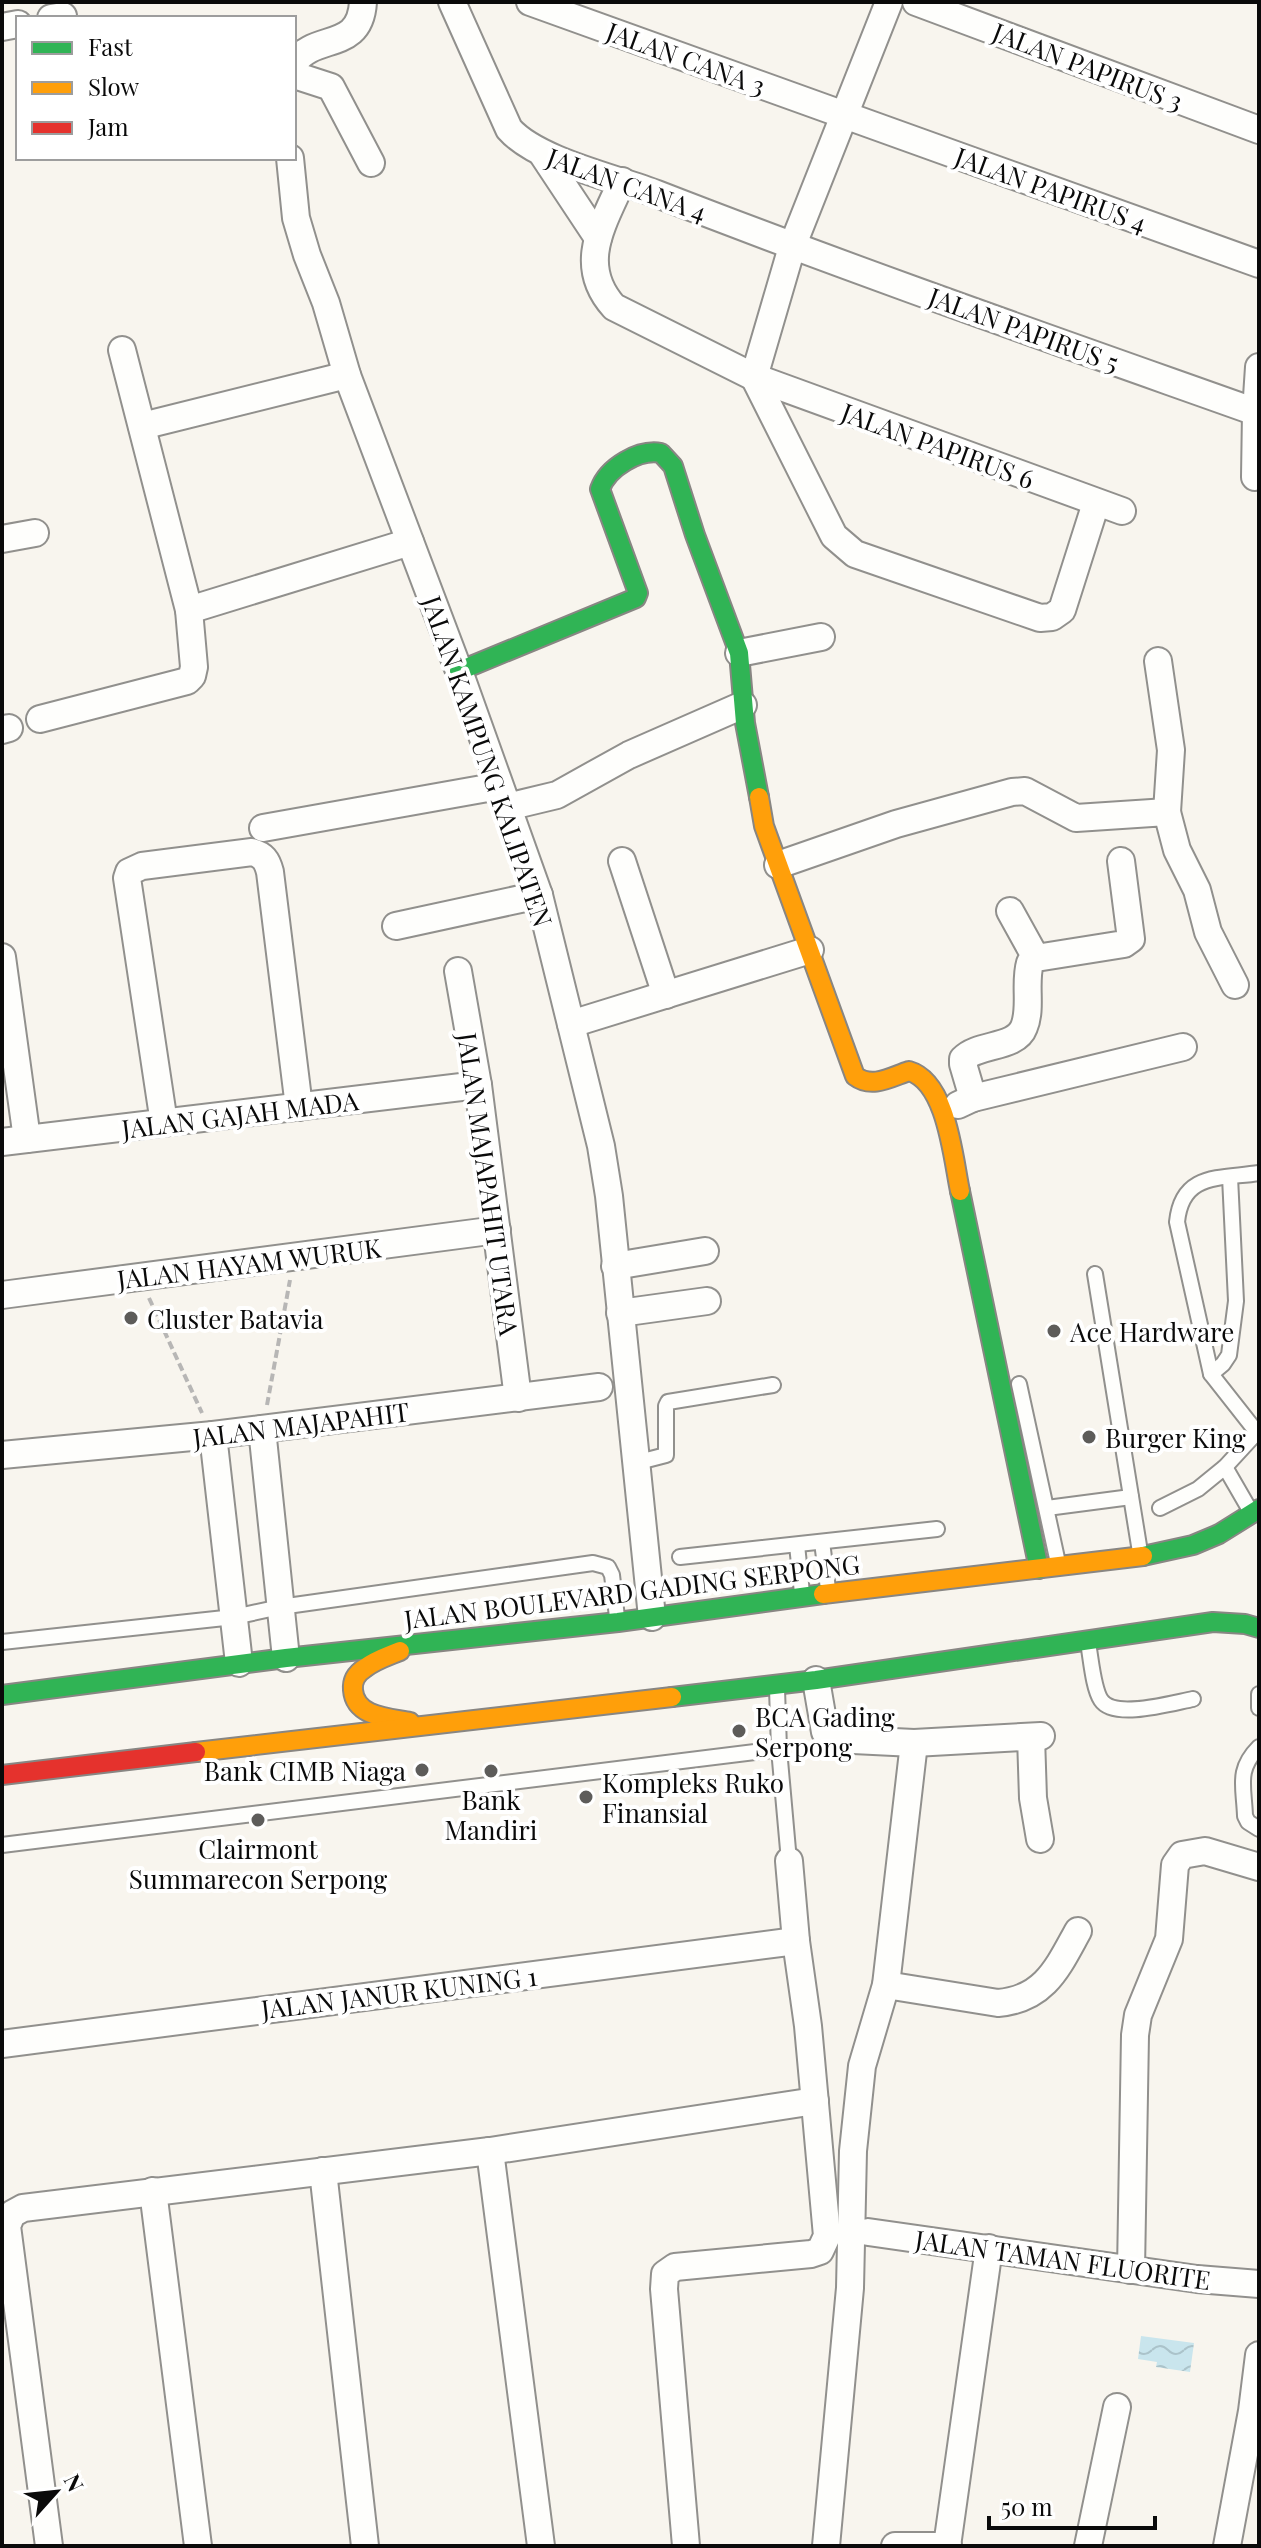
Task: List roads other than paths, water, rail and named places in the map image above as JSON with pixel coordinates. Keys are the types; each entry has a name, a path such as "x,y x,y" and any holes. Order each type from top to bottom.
{"main road":[{"path":"459,671 636,598 638,593 600,489 604,478 612,470 648,453 658,452 667,456 739,653 743,705 764,826 858,1081 867,1085 915,1071 923,1078 943,1111 1039,1569"},
{"name":"JALAN BOULEVARD GADING SERPONG","path":"2,1695 239,1663 618,1622 828,1593 1141,1556 1193,1545 1256,1512"},
{"path":"2,1775 816,1680 1213,1622 1259,1628"},
{"path":"417,1643 364,1668 354,1678 352,1693 363,1710 427,1725"}],"street":[{"path":"296,61 307,51 348,36 362,16 363,2"},
{"name":"JALAN CANA 4","path":"452,2 509,129 517,139 543,155 622,181 792,247"},
{"name":"JALAN CANA 3","path":"530,2 843,114"},
{"path":"889,2 792,247 754,377 834,536 855,554 1040,618 1052,617 1062,610 1096,503"},
{"name":"JALAN PAPIRUS 3","path":"916,2 1259,130"},
{"path":"296,76 331,87 371,163"},
{"name":"JALAN PAPIRUS 4","path":"843,114 1259,264"},
{"path":"543,155 598,238"},
{"name":"JALAN KAMPUNG KALIPATEN","path":"290,160 296,218 347,375 459,671 539,895 601,1146 652,1617"},
{"path":"598,238 622,181"},
{"name":"JALAN PAPIRUS 6","path":"598,238 593,263 596,277 602,294 614,307 754,377 1122,511"},
{"name":"JALAN PAPIRUS 5","path":"792,247 1256,412"},
{"path":"40,719 187,681 194,667 189,610 122,350"},
{"path":"1255,477 1259,367"},
{"path":"142,426 347,375"},
{"path":"2,539 35,533"},
{"path":"189,610 410,542"},
{"path":"739,653 821,637"},
{"path":"1158,661 1171,750 1167,812 1177,850 1197,890 1208,932 1235,985"},
{"path":"164,1123 127,878 134,868 258,840 503,797 557,795 629,755 743,705"},
{"path":"778,865 896,824 1012,792 1025,791 1076,818 1167,812"},
{"path":"258,840 270,872 299,1107"},
{"path":"622,861 666,995"},
{"path":"973,1098 963,1059 973,1051 1013,1039 1022,1032 1026,1022 1027,971 1030,963 1036,958 1124,944 1131,939 1121,861"},
{"path":"396,926 539,895"},
{"path":"1010,911 1036,958"},
{"path":"571,1024 810,950"},
{"path":"2,957 15,1141"},
{"name":"JALAN MAJAPAHIT UTARA","path":"458,971 478,1085 518,1398"},
{"path":"943,1111 973,1098 1183,1047"},
{"name":"JALAN GAJAH MADA","path":"15,1141 478,1085"},
{"name":"JALAN HAYAM WURUK","path":"2,1295 497,1230"},
{"path":"615,1266 705,1251"},
{"path":"620,1313 707,1301"},
{"name":"JALAN MAJAPAHIT","path":"2,1455 213,1435 599,1387"},
{"path":"262,1429 286,1658"},
{"path":"213,1435 239,1663"},
{"path":"816,1680 825,1732 829,1737 914,1743 1036,1737 1033,1798 1040,1839"},
{"path":"826,2546 850,2288 853,2151 862,2066 886,1985 914,1743"},
{"path":"1131,2270 1135,2035 1138,2015 1169,1939 1175,1865 1182,1855 1205,1851 1259,1867"},
{"path":"686,2546 664,2277 675,2267 811,2254 820,2251 827,2236 789,1861"},
{"path":"886,1985 998,2003 1010,2002 1031,1994 1054,1974 1078,1931"},
{"name":"JALAN JANUR KUNING 1","path":"2,2044 796,1941"},
{"path":"49,2546 7,2226 12,2214 23,2208 490,2151 815,2101"},
{"path":"490,2151 541,2546"},
{"path":"323,2171 365,2546"},
{"path":"153,2191 198,2546"},
{"name":"JALAN TAMAN FLUORITE","path":"868,2232 1131,2270 1259,2284"},
{"path":"895,2546 948,2546 989,2248"},
{"path":"1227,2546 1256,2411 1258,2369"},
{"path":"1088,2546 1117,2407"}],"lane":[{"path":"1160,1508 1198,1489 1225,1467 1258,1432 1211,1374 1177,1222 1178,1207 1192,1186 1202,1181 1259,1173"},
{"path":"1211,1374 1229,1355 1236,1301 1230,1177"},
{"path":"1095,1274 1141,1556"},
{"path":"1017,1374 1059,1566"},
{"path":"635,1463 666,1455 668,1402 773,1385"},
{"path":"1225,1467 1256,1512"},
{"path":"1047,1508 1131,1497"},
{"path":"680,1557 937,1529"},
{"path":"822,1542 828,1593"},
{"path":"797,1545 803,1597"},
{"path":"2,1642 234,1617 280,1607 593,1563 608,1567 612,1575 618,1622"},
{"path":"1087,1639 1098,1694 1106,1706 1120,1711 1193,1699"},
{"path":"776,1684 789,1861"},
{"path":"1259,1694 1259,1708"},
{"path":"1259,1747 1243,1768 1245,1816 1259,1829"},
{"path":"2,1845 779,1749"}],"water":[{"path":"1141,2336 1194,2343 1190,2372 1156,2367 1157,2362 1138,2359"}],"place":[{"name":"Cluster Batavia","path":"131,1318"},
{"name":"Ace Hardware","path":"1054,1331"},
{"name":"Burger King","path":"1089,1437"},
{"name":"BCA Gading Serpong","path":"739,1731"},
{"name":"Bank CIMB Niaga","path":"422,1770"},
{"name":"Bank Mandiri","path":"491,1771"},
{"name":"Kompleks Ruko Finansial","path":"586,1797"},
{"name":"Clairmont Summarecon Serpong","path":"258,1820"}]}
